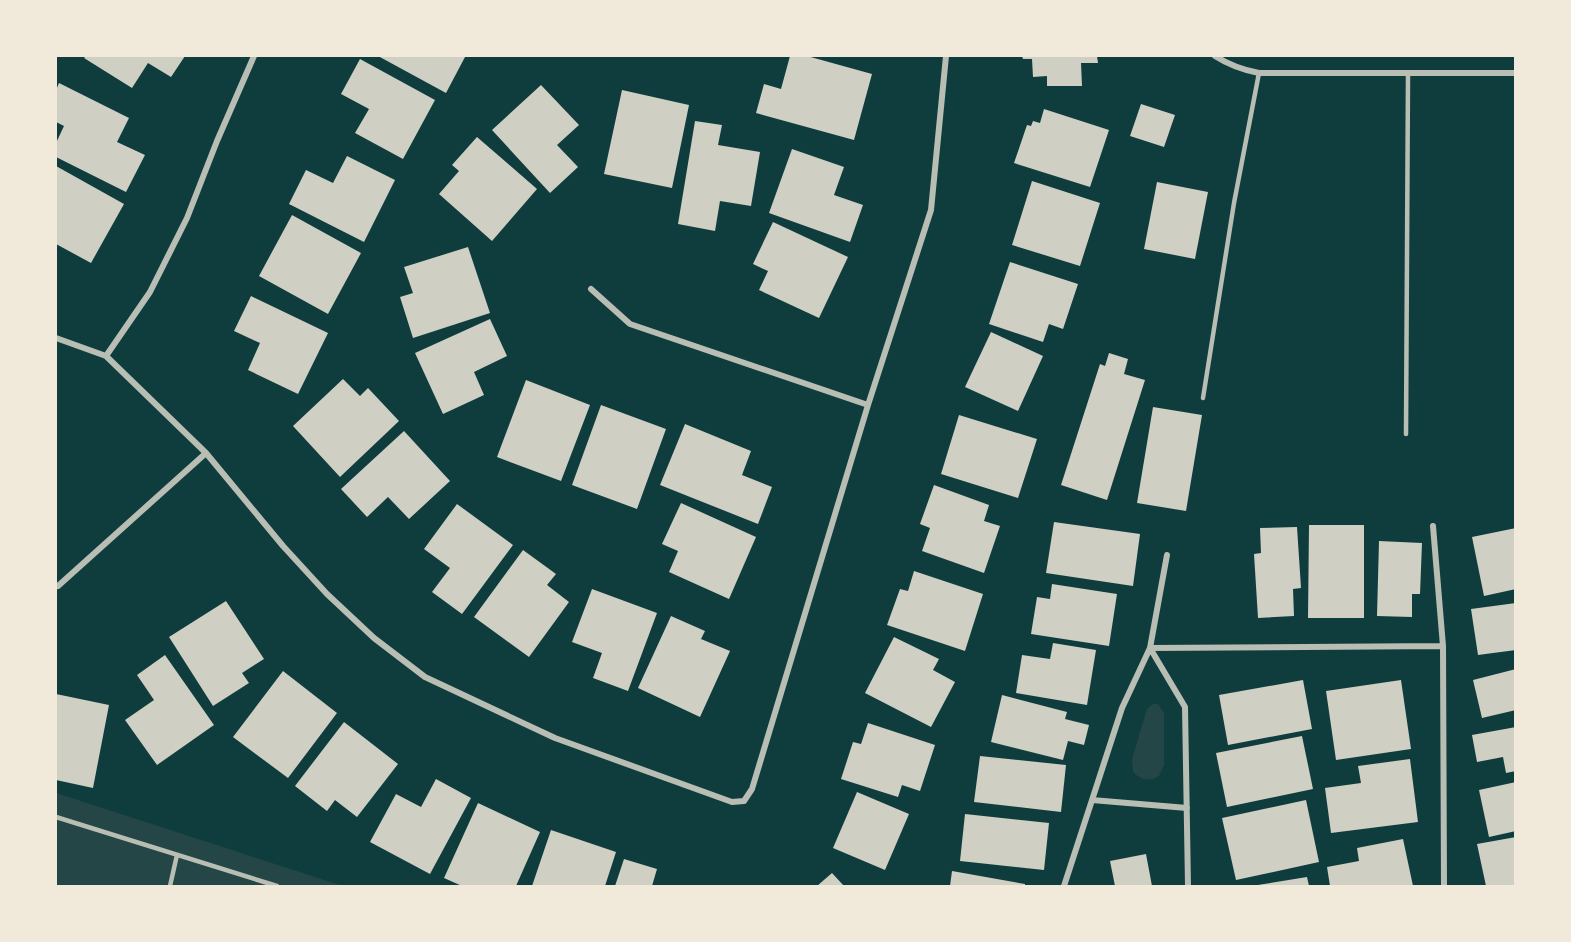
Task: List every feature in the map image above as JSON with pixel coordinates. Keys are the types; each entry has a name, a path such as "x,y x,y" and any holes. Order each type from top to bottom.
{"street":[{"path":"106,356 150,292 188,218 217,141 254,56"},
{"path":"56,338 106,356 206,453 283,546 327,594 374,638 425,677 555,738 732,802 744,801 752,789 868,405 931,210 946,56"},
{"path":"1215,56 1234,66 1259,73 1515,73"},
{"path":"591,289 630,324 868,405"},
{"path":"58,586 206,453"},
{"path":"1433,526 1443,646 1444,886"},
{"path":"1064,886 1122,708 1150,648 1167,555"},
{"path":"1150,648 1443,646"},
{"path":"1150,648 1185,707 1188,886"},
{"path":"1092,800 1187,808"}],"lane":[{"path":"1203,398 1234,203 1259,73"},
{"path":"1406,434 1408,74"},
{"path":"56,817 277,886"},
{"path":"170,886 177,855"}],"shaded area":[{"path":"1153,704 1158,704 1164,713 1164,765 1159,776 1145,779 1133,772 1132,759 1147,709"},
{"path":"56,793 343,886 56,886"}],"building":[{"path":"86,56 185,56 171,77 148,63 132,88 84,58"},
{"path":"378,56 463,56 465,57 446,93"},
{"path":"790,56 807,56 872,74 854,140 756,113 764,84 781,89"},
{"path":"1022,56 1097,56 1098,63 1081,63 1082,86 1047,86 1047,76 1033,77 1032,59 1023,59"},
{"path":"360,59 435,100 403,159 355,133 369,109 341,94"},
{"path":"59,83 129,118 117,142 145,155 126,192 56,157 56,143 64,126 56,122 56,90"},
{"path":"541,85 579,125 557,145 578,167 550,193 492,130"},
{"path":"622,90 689,105 672,188 604,174"},
{"path":"1141,104 1175,115 1164,147 1130,136"},
{"path":"1044,109 1109,130 1090,187 1014,163 1027,125 1031,126 1033,121 1040,123"},
{"path":"695,121 722,125 718,145 760,152 751,206 720,201 715,231 678,224"},
{"path":"477,137 537,189 492,241 439,194 459,171 452,165"},
{"path":"792,149 844,167 834,195 863,205 850,242 769,213"},
{"path":"347,156 395,180 364,242 289,204 306,170 333,183"},
{"path":"56,166 124,204 91,263 56,244"},
{"path":"1032,181 1100,203 1080,266 1012,245"},
{"path":"1157,182 1208,192 1195,259 1144,249"},
{"path":"292,215 361,253 328,314 259,276"},
{"path":"773,222 848,257 819,318 759,290 768,271 753,264"},
{"path":"468,247 490,313 413,338 400,297 413,293 404,267"},
{"path":"1010,262 1078,284 1063,329 1049,324 1043,342 989,324"},
{"path":"251,296 328,333 298,394 248,370 260,343 234,331"},
{"path":"490,319 507,356 474,372 484,395 443,414 415,353"},
{"path":"991,332 1043,356 1018,411 965,387"},
{"path":"1109,353 1128,359 1124,374 1145,380 1107,500 1061,485 1100,364 1105,366"},
{"path":"343,379 360,396 368,388 399,421 340,477 293,426"},
{"path":"526,380 590,405 561,481 497,457"},
{"path":"601,405 666,429 637,509 572,485"},
{"path":"1153,407 1202,415 1186,511 1137,503"},
{"path":"959,415 1037,439 1018,498 941,474"},
{"path":"685,424 751,451 742,475 772,487 758,524 660,485"},
{"path":"404,431 450,481 409,519 388,497 367,517 341,489"},
{"path":"934,485 989,505 984,521 1000,526 984,573 922,551 930,528 920,524"},
{"path":"681,503 756,537 729,599 669,572 678,551 662,544"},
{"path":"457,504 513,545 462,614 432,592 450,568 424,549"},
{"path":"1054,522 1140,534 1133,586 1046,573"},
{"path":"1309,525 1364,525 1364,618 1308,618"},
{"path":"1297,527 1301,588 1293,589 1294,616 1258,618 1254,554 1261,553 1260,528"},
{"path":"1516,528 1516,589 1484,596 1472,537"},
{"path":"1379,541 1422,543 1420,594 1412,594 1412,617 1377,616"},
{"path":"523,550 556,574 547,585 569,602 529,657 474,617"},
{"path":"914,571 983,594 965,651 887,625 900,589 908,591"},
{"path":"1052,584 1117,594 1109,646 1031,634 1037,597 1050,599"},
{"path":"592,589 657,613 628,691 593,678 602,653 572,642"},
{"path":"226,601 264,659 242,673 249,683 213,706 169,637"},
{"path":"1516,603 1516,650 1478,655 1471,609"},
{"path":"671,616 705,631 701,639 730,651 700,717 638,688"},
{"path":"894,637 939,659 933,670 955,682 931,727 865,693"},
{"path":"1053,643 1096,650 1087,705 1016,693 1022,655 1050,659"},
{"path":"165,655 214,725 157,765 125,720 154,700 137,675"},
{"path":"1516,669 1516,710 1482,718 1473,680"},
{"path":"283,671 337,713 288,778 233,737"},
{"path":"1303,680 1312,729 1228,745 1219,695"},
{"path":"1401,680 1411,749 1336,760 1326,691"},
{"path":"56,694 109,705 93,788 56,780"},
{"path":"1002,695 1067,712 1065,719 1089,725 1084,745 1068,741 1063,760 991,742"},
{"path":"344,722 398,764 357,817 335,800 327,811 295,786"},
{"path":"868,723 935,745 920,791 902,785 898,797 841,779 853,742 861,744"},
{"path":"1516,727 1516,771 1506,773 1503,757 1477,762 1472,735"},
{"path":"1302,736 1313,789 1227,807 1216,753"},
{"path":"980,756 1066,765 1061,812 974,802"},
{"path":"1410,759 1418,822 1331,833 1325,788 1361,783 1358,766"},
{"path":"436,779 471,798 430,874 370,842 396,794 421,807"},
{"path":"1516,782 1516,831 1489,837 1479,790"},
{"path":"857,792 909,814 885,870 833,848"},
{"path":"1306,800 1319,862 1236,880 1222,818"},
{"path":"478,803 540,832 516,886 462,886 444,878"},
{"path":"965,814 1049,823 1044,870 960,861"},
{"path":"551,830 616,852 605,886 532,886"},
{"path":"1516,837 1516,886 1486,886 1477,844"},
{"path":"1403,839 1413,886 1330,886 1327,867 1359,861 1357,848"},
{"path":"1146,854 1152,886 1115,886 1110,861"},
{"path":"624,859 657,869 652,886 615,886"},
{"path":"952,871 1025,884 1025,886 950,886"},
{"path":"832,873 844,886 817,886"},
{"path":"1307,877 1309,886 1258,886 1258,885"}]}
